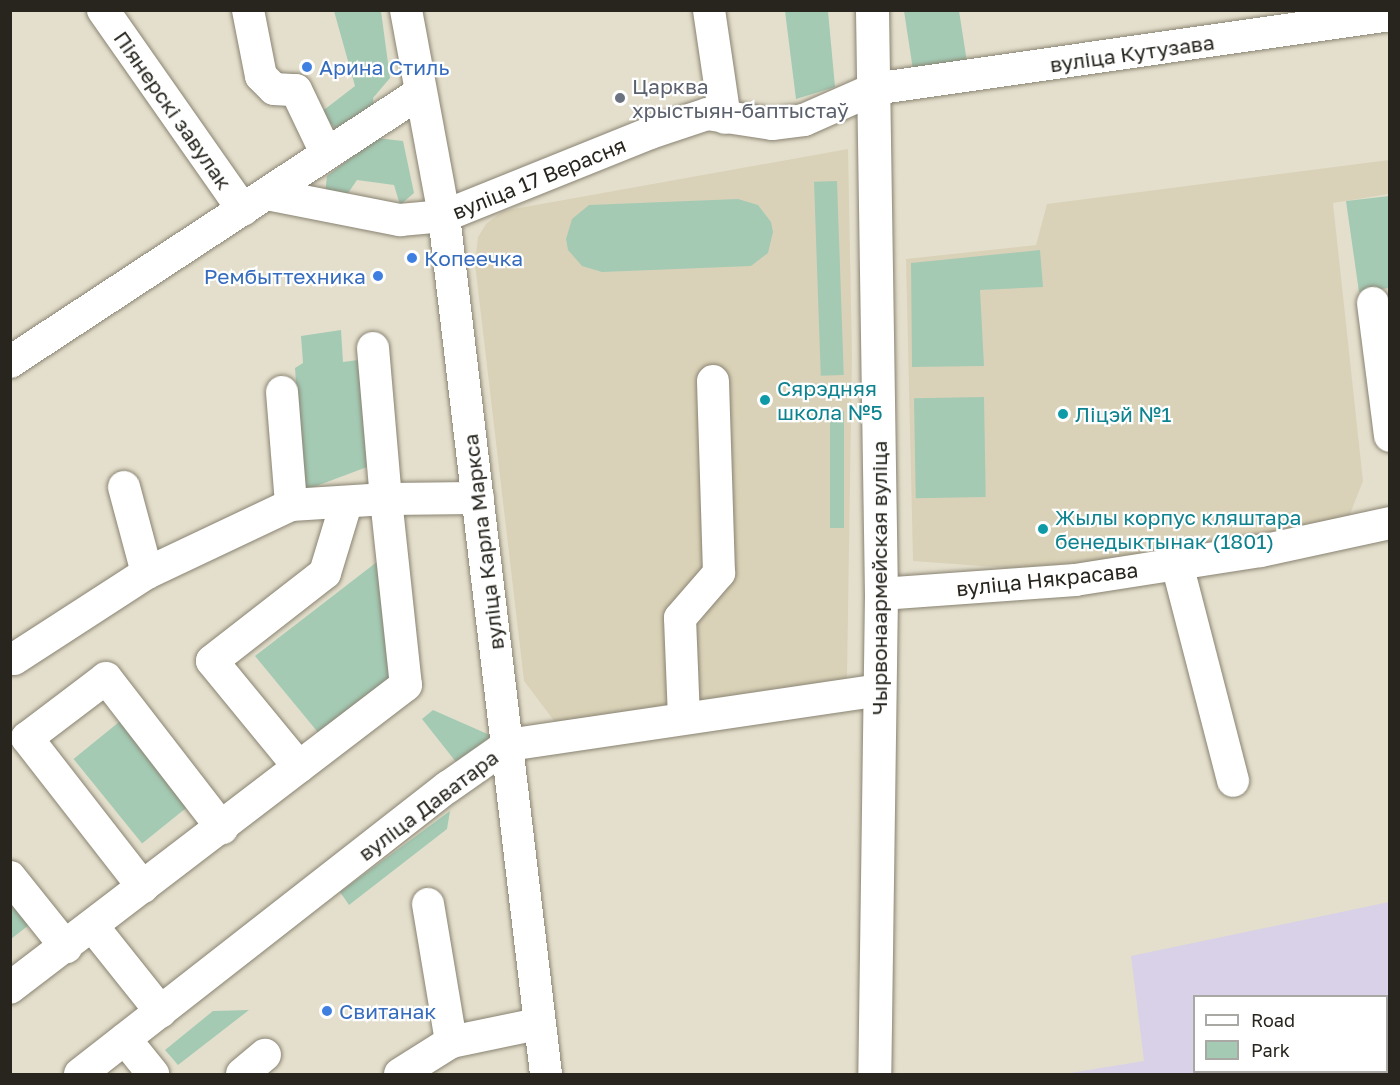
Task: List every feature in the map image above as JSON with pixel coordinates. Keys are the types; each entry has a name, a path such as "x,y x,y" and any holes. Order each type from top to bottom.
{"main road":[{"name":"Чырвонаармейская вуліца","path":"872,10 881,594 874,1074"}],"street":[{"name":"Піянерскі завулак","path":"104,10 255,202"},
{"path":"248,10 261,76 273,89 296,90 326,153"},
{"name":"вуліца Карла Маркса","path":"406,10 444,216 508,745 538,1024 546,1074"},
{"path":"709,10 725,118"},
{"name":"вуліца Кутузава","path":"874,89 1271,22 1389,15"},
{"name":"вуліца 17 Верасня","path":"255,202 400,220 444,216 650,133 707,114 772,124 804,120 874,89"},
{"path":"13,353 255,202 420,93"},
{"path":"1373,303 1389,436"},
{"path":"10,988 94,928 406,685 386,500 374,348"},
{"path":"684,718 680,618 719,573 713,381"},
{"path":"282,392 291,505"},
{"path":"124,488 147,573"},
{"path":"10,657 14,659 147,573 291,505 478,498"},
{"path":"299,767 212,661 325,573 346,504"},
{"name":"вуліца Някрасава","path":"881,594 1076,580 1261,551 1389,523"},
{"path":"1177,564 1233,781"},
{"path":"143,888 27,738 106,678 222,828"},
{"name":"вуліца Даватара","path":"80,1074 508,745 879,690"},
{"path":"10,877 66,948"},
{"path":"428,904 440,1056"},
{"path":"94,928 161,1012"},
{"path":"400,1074 440,1056 538,1024"},
{"path":"125,1039 153,1074"}],"shaded area":[{"path":"848,149 852,355 847,678 555,722 524,681 475,264 478,237 486,224 503,211"},
{"path":"1389,160 1389,194 1333,203 1363,481 1343,532 1099,562 1008,568 913,561 906,259 1036,245 1047,204"},
{"path":"1389,902 1389,1074 1064,1074 1144,1061 1131,956"}],"green space":[{"path":"334,11 381,11 390,78 373,98 374,109 336,129 320,113 355,86"},
{"path":"785,11 828,11 835,87 796,99"},
{"path":"904,11 959,11 967,62 913,70"},
{"path":"377,138 403,141 414,193 400,205 394,185 357,180 344,199 325,194 327,176"},
{"path":"837,181 844,375 821,376 814,182"},
{"path":"1389,196 1389,288 1359,292 1346,201"},
{"path":"738,199 758,205 771,222 773,232 768,253 751,266 602,272 582,266 568,250 566,239 572,219 589,205"},
{"path":"1040,250 1043,287 980,290 984,366 912,367 911,263"},
{"path":"341,330 343,362 358,360 367,467 303,491 295,368 303,363 301,336"},
{"path":"984,397 986,497 916,498 914,398"},
{"path":"830,411 844,411 844,528 830,528"},
{"path":"382,558 393,680 321,736 255,656"},
{"path":"433,710 492,736 456,762 422,719"},
{"path":"124,718 193,803 142,844 73,759"},
{"path":"450,811 447,829 349,905 340,892"},
{"path":"11,890 34,921 11,939"},
{"path":"249,1010 178,1065 165,1050 213,1011"}],"place":[{"name":"Арина Стиль","path":"307,67"},
{"name":"Царква хрыстыян-баптыстаў","path":"620,98"},
{"name":"Копеечка","path":"412,258"},
{"name":"Рембыттехника","path":"378,276"},
{"name":"Сярэдняя школа №5","path":"765,400"},
{"name":"Ліцэй №1","path":"1063,414"},
{"name":"Жылы корпус кляштара бенедыктынак (1801)","path":"1043,529"},
{"name":"Свитанак","path":"327,1011"}]}
